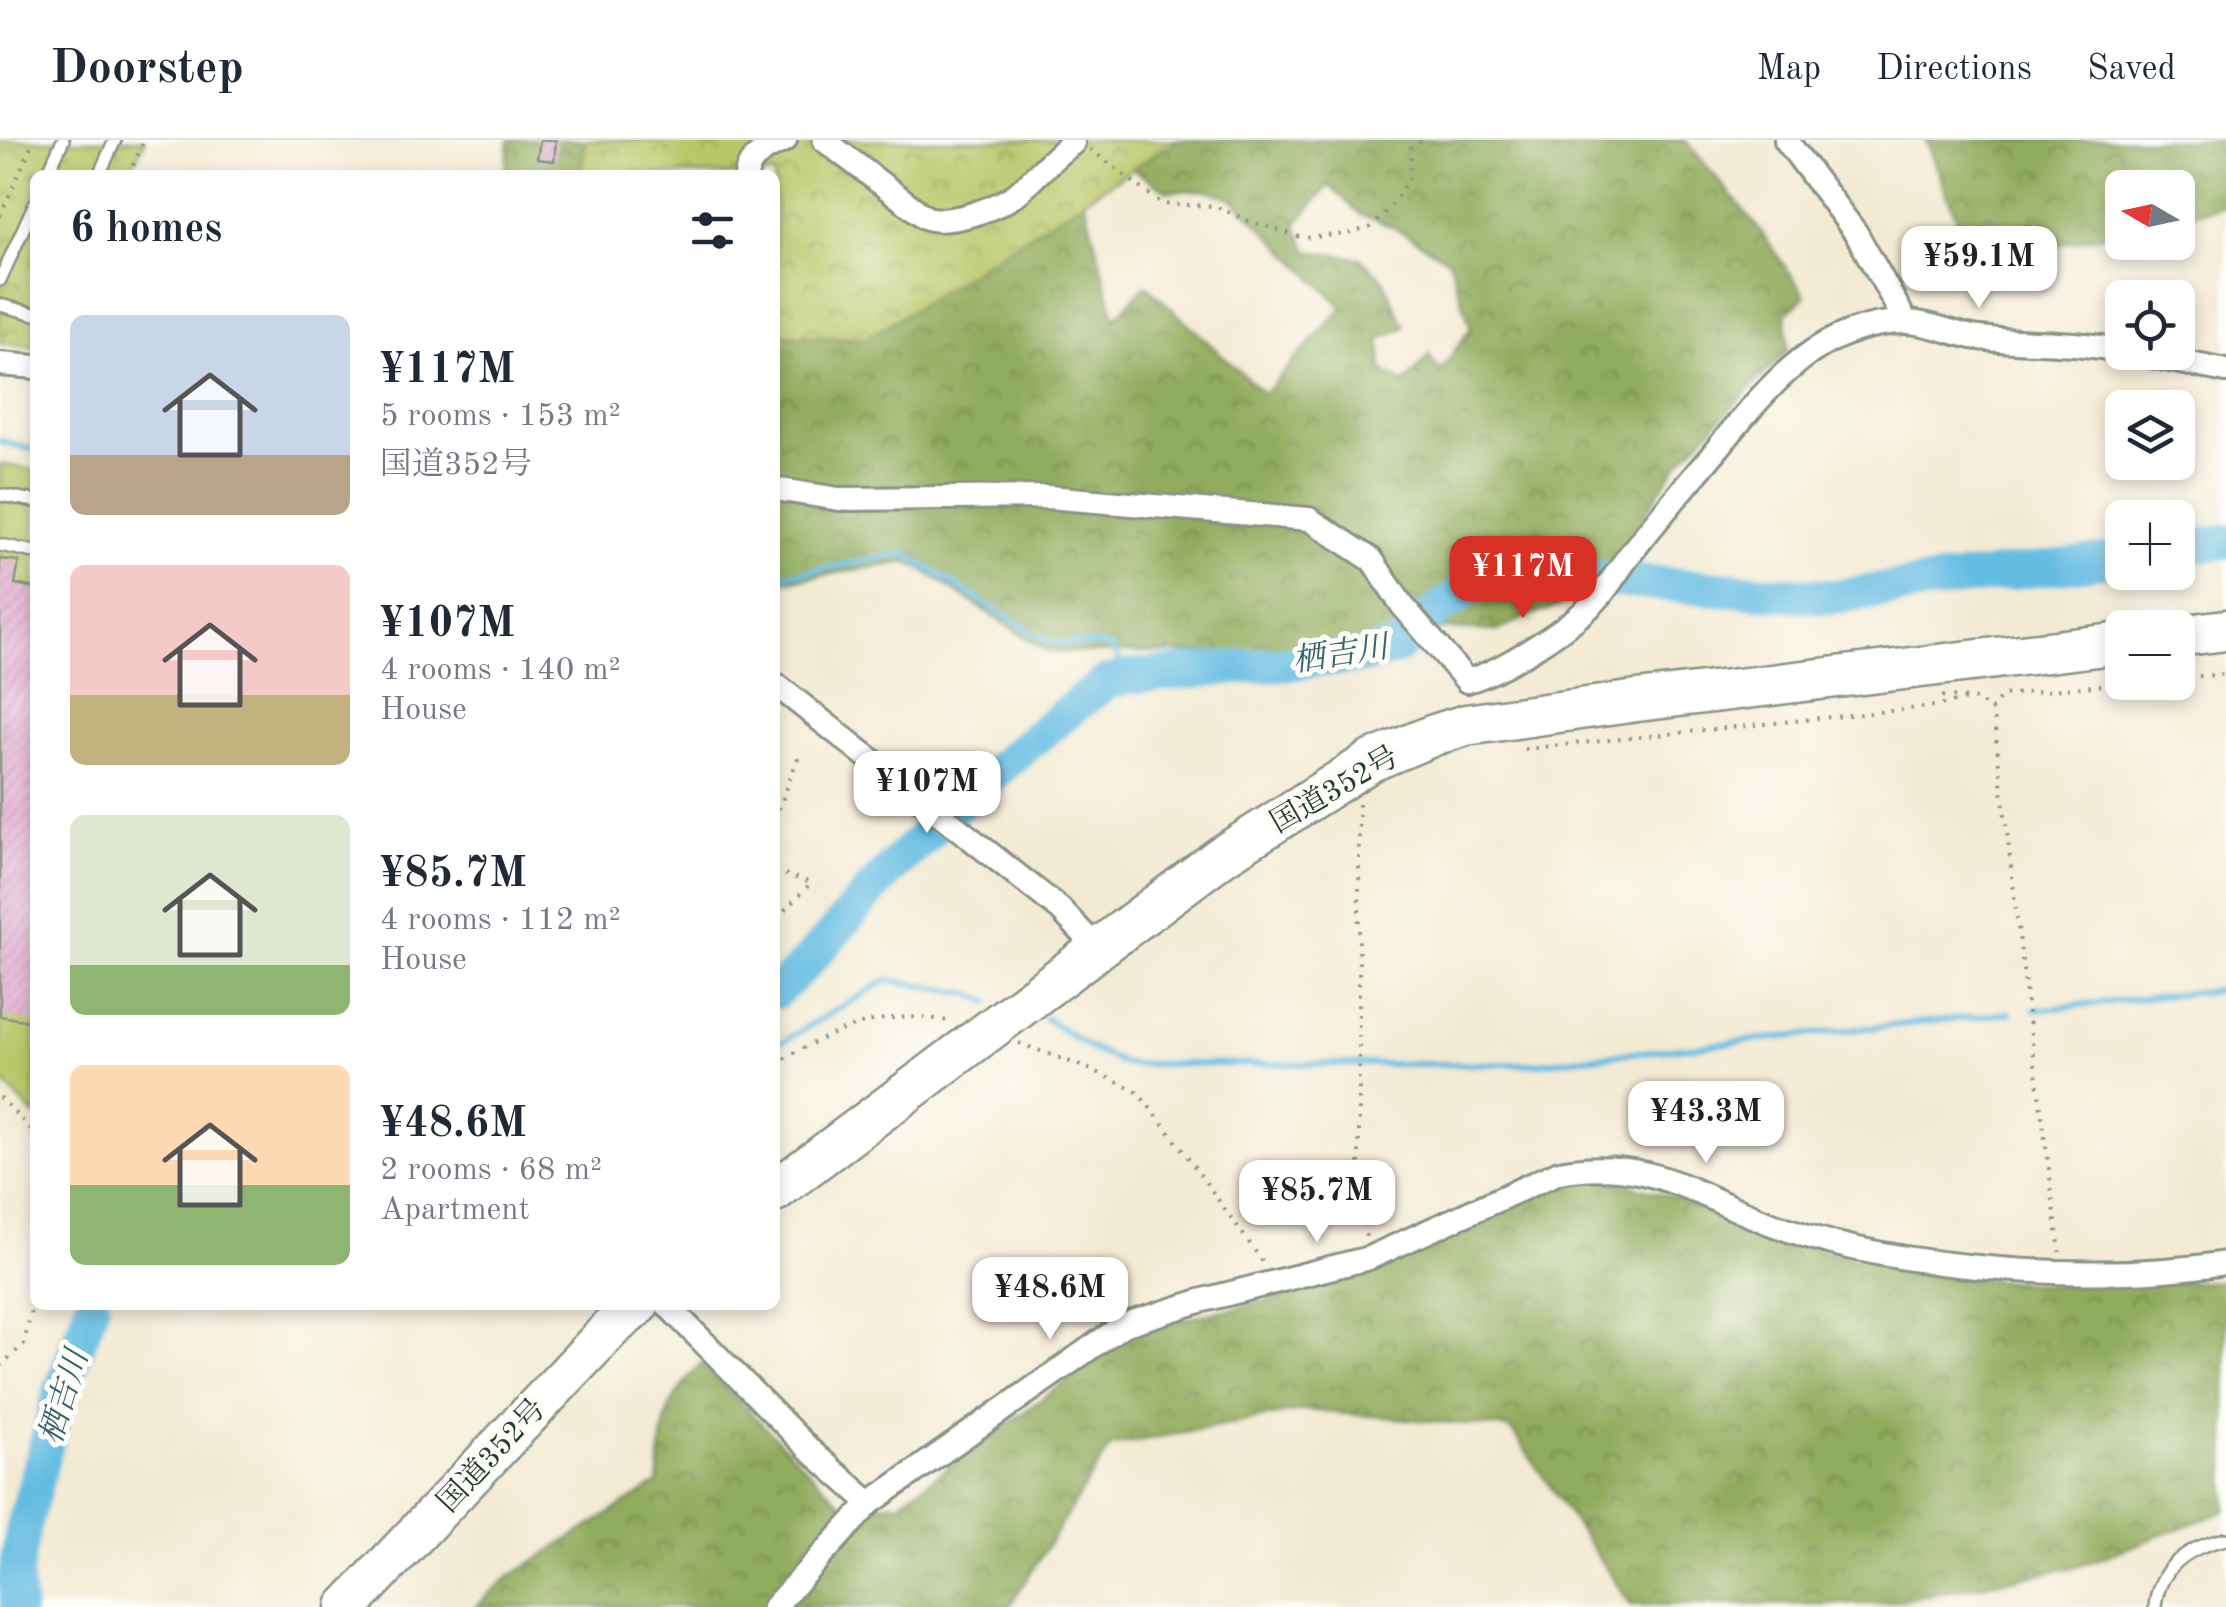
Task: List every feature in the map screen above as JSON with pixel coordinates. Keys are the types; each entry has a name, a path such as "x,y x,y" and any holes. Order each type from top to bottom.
{"highway":[{"path":"2195,634 2226,630"},
{"name":"国道352号","path":"780,1187 1222,856 1349,789 1371,761 1466,725 2105,645"},
{"name":"国道352号","path":"346,1607 632,1310"}],"street":[{"path":"747,170 763,150 785,140"},
{"path":"824,140 924,217 937,222 966,216 1016,195 1073,143"},
{"path":"1786,140 1856,232 1906,322"},
{"path":"1467,681 1488,676 1580,615 1599,597 1767,388 1796,361 1851,332 1906,322 1979,338 2105,349"},
{"path":"0,364 30,367"},
{"path":"2195,365 2226,371"},
{"path":"780,491 839,499 1048,497 1309,520 1372,560 1402,605 1467,681"},
{"path":"1466,725 1467,681"},
{"path":"780,688 1060,909 1099,950"},
{"path":"774,1607 870,1502 1123,1325 1369,1258 1559,1172 1592,1166 1624,1167 1672,1182 1783,1228 1917,1260 2063,1272 2178,1271 2226,1263"},
{"path":"673,1310 812,1452 870,1502"}],"lane":[{"path":"49,170 63,140"},
{"path":"100,170 114,140"},
{"path":"0,280 30,214"},
{"path":"0,305 30,313"},
{"path":"0,495 30,499"},
{"path":"0,545 30,551"},
{"path":"2155,1607 2157,1591 2174,1562 2207,1543 2226,1539"}],"path":[{"path":"0,216 34,140"},
{"path":"130,170 144,140"},
{"path":"1073,143 1090,150 1162,204 1216,206 1303,238 1372,227 1410,176 1411,147 1423,140"},
{"path":"2195,677 2226,674"},
{"path":"1990,710 2003,695 2105,685"},
{"path":"1511,750 1928,707 1978,698 1990,710 2063,1272"},
{"path":"780,806 798,754"},
{"path":"1349,789 1359,1160 1362,1220 1369,1258"},
{"path":"780,873 811,882 780,915"},
{"path":"780,1061 814,1042 879,1018 908,1016 991,1029 1097,1072 1137,1092 1278,1282"},
{"path":"0,1097 30,1129"},
{"path":"0,1366 24,1344 31,1310"}],"green space":[{"path":"0,140 145,140 131,170 30,170 30,346 0,343"},
{"path":"509,140 917,140 1064,182 1084,200 1115,318 1146,285 1264,394 1343,307 1233,199 1209,190 1167,191 1093,140 1685,140 1759,229 1805,296 1786,313 1788,350 1679,462 1618,554 1581,598 1498,631 1446,629 1255,657 1230,653 1048,652 917,566 904,562 780,582 780,170 506,170","holes":["1329,185 1361,215 1391,226 1449,260 1471,328 1440,372 1429,355 1405,384 1382,370 1380,339 1405,327 1382,278 1360,258 1308,251 1296,225"]},
{"path":"586,140 1178,140 866,339 780,335 780,170 581,170"},
{"path":"1926,140 2226,140 2226,205 2195,213 2195,170 2105,170 2105,235 2005,256 1962,232"},
{"path":"0,464 30,469 30,1111 0,1079"},
{"path":"1607,1178 1670,1196 1792,1243 1925,1275 2064,1285 2226,1281 2226,1511 2079,1566 1879,1604 1631,1605 1510,1428 1304,1410 1110,1446 1009,1607 475,1607 506,1579 658,1483 666,1418 677,1393 701,1363 845,1507 901,1502 1121,1341 1179,1320 1279,1298 1369,1272 1554,1187"}],"building":[{"path":"540,140 556,140 554,161 537,159"},
{"path":"0,559 19,561 15,584 30,587 30,1021 0,1016"}],"waterway":[{"path":"0,441 30,449"},
{"name":"栖吉川","path":"2195,546 2226,541"},
{"path":"780,576 905,554 1049,643 1113,649 1127,677"},
{"name":"栖吉川","path":"780,987 946,816 1105,683 1127,677 1366,656 1396,648 1486,575 1569,577 1832,597 2105,560"},
{"path":"780,1043 887,980 971,994 989,1002"},
{"path":"2035,1010 2226,989"},
{"path":"1045,1018 1088,1047 1125,1064 1528,1064 2010,1013"},
{"name":"栖吉川","path":"18,1607 15,1576 23,1529 60,1394 90,1310"}]}
